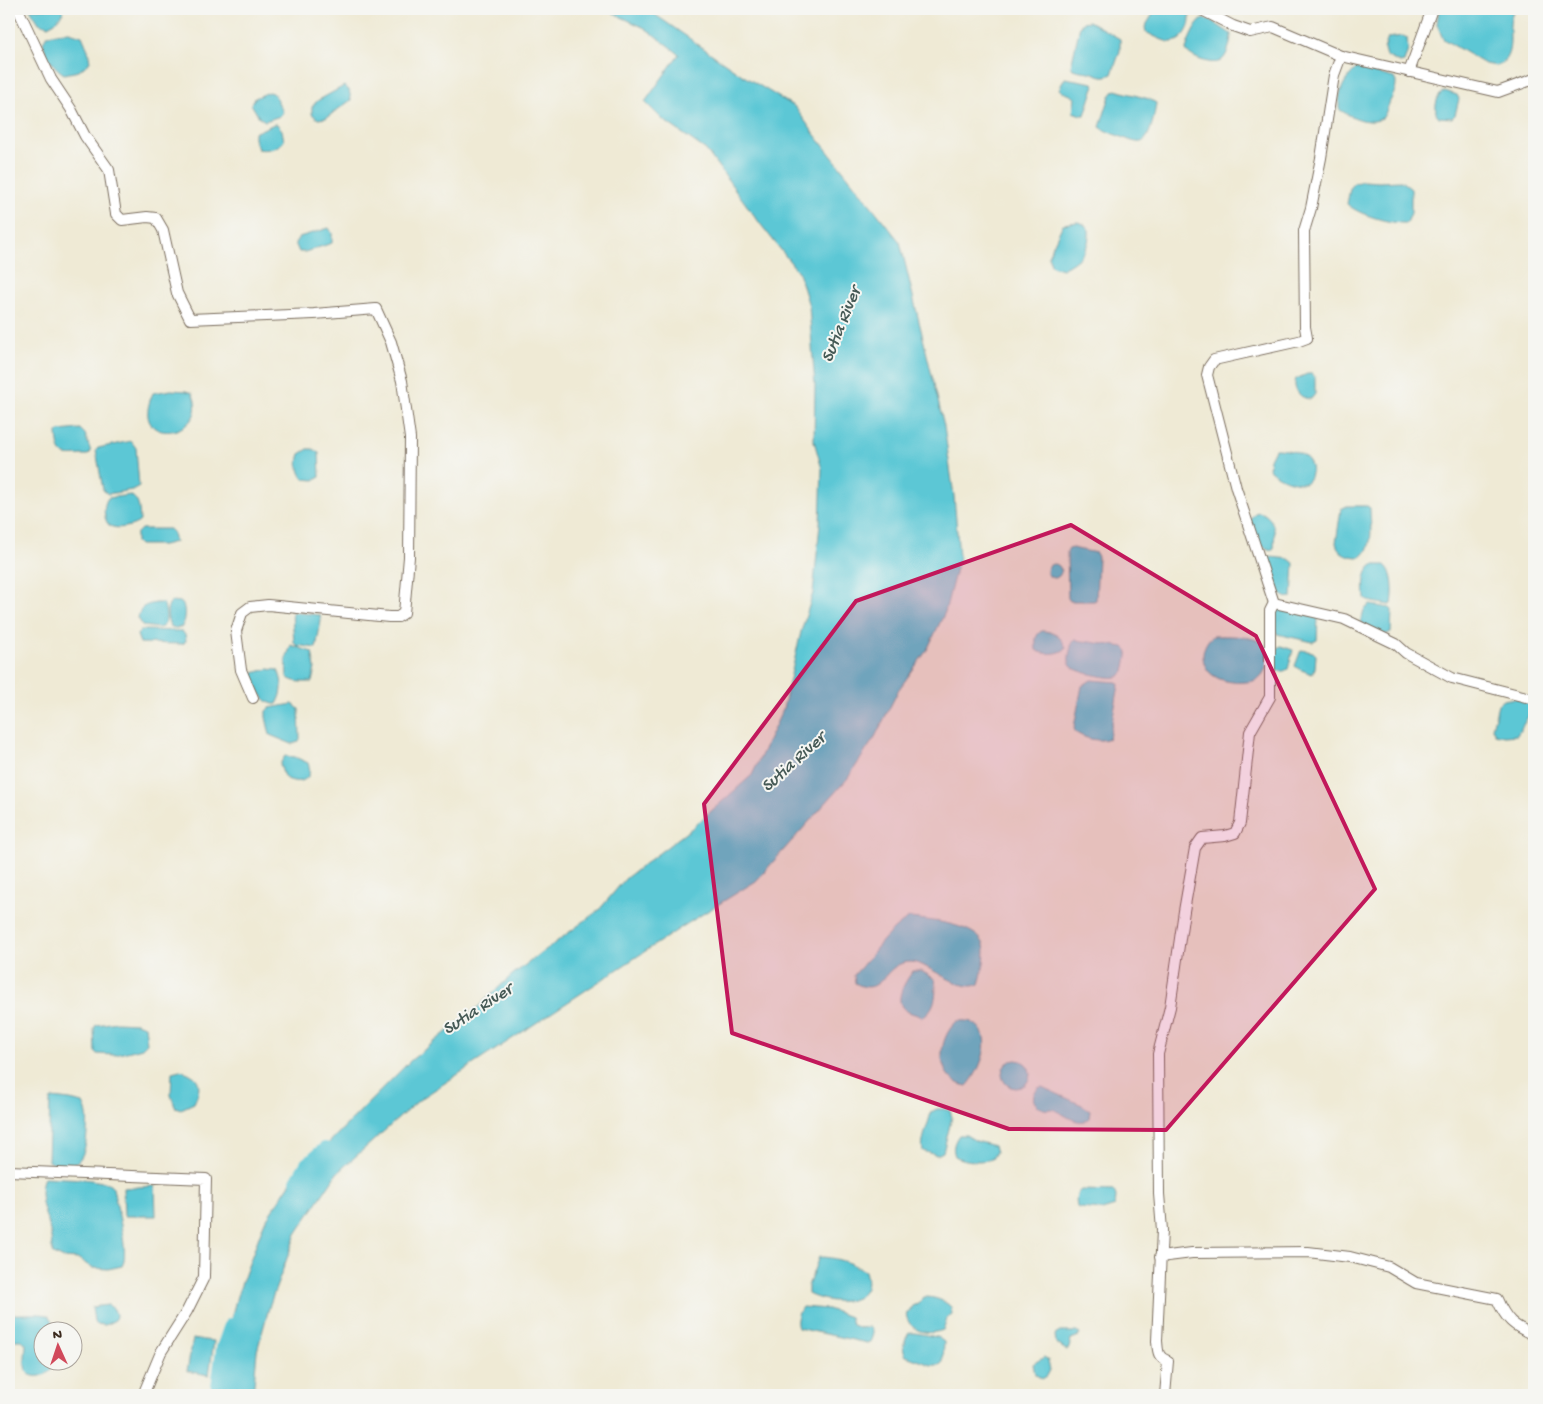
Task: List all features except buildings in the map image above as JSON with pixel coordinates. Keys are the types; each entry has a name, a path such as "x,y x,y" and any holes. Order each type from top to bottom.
{"street":[{"path":"18,9 51,79 71,109 85,136 109,170 116,214 122,220 153,216 163,230 177,293 190,319 314,314 376,309 391,342 402,381 410,438 408,557 404,613 398,617 389,617 268,605 250,607 242,613 236,631 241,670 253,698"},
{"path":"1200,9 1233,26 1250,32 1274,27 1341,56 1498,92 1534,79"},
{"path":"1409,72 1432,9"},
{"path":"1166,1395 1168,1361 1162,1359 1158,1354 1157,1341 1162,1230 1159,1194 1158,1054 1170,1007 1195,848 1202,838 1235,833 1240,823 1250,732 1270,697 1270,611 1274,603 1236,488 1207,375 1209,367 1214,360 1307,338 1304,327 1304,231 1311,208 1319,167 1334,75 1341,56"},
{"path":"1274,603 1344,619 1396,644 1406,653 1452,678 1534,699"},
{"path":"9,1171 206,1179 204,1276 186,1311 161,1352 143,1395"},
{"path":"1160,1257 1192,1253 1308,1252 1350,1257 1389,1268 1416,1283 1497,1299 1504,1316 1522,1330 1534,1335"}],"highlighted area":[{"path":"1071,525 1256,636 1375,889 1166,1130 1009,1129 732,1033 704,804 856,601"}],"water":[{"path":"30,9 63,9 63,13 55,22 48,26 39,23"},
{"path":"604,9 647,9 742,75 795,107 900,242 944,426 954,496 959,557 945,612 927,650 899,689 875,737 848,778 756,881 685,925 419,1100 337,1173 296,1234 270,1304 257,1351 253,1395 220,1395 223,1349 237,1296 264,1223 293,1179 410,1061 478,1007 512,975 599,910 626,878 692,828 752,775 783,709 801,632 813,593 820,524 822,469 814,441 815,386 809,306 799,273 706,150 662,119 645,102 679,54 645,28"},
{"path":"1156,9 1179,9 1189,14 1189,27 1180,39 1170,42 1146,32 1145,27"},
{"path":"1439,9 1514,9 1510,23 1510,48 1506,58 1497,66 1485,64 1443,39 1437,24"},
{"path":"1203,19 1210,20 1231,34 1230,44 1224,58 1219,62 1203,61 1192,56 1186,50 1190,38"},
{"path":"1089,21 1120,39 1120,51 1112,74 1100,76 1075,70 1071,66 1080,26 1083,22"},
{"path":"69,32 82,36 88,50 90,62 79,71 64,74 50,60 43,42 47,35"},
{"path":"1403,36 1407,38 1408,50 1404,62 1400,63 1386,56 1384,49 1388,38"},
{"path":"1357,68 1394,78 1396,82 1396,87 1385,114 1380,119 1374,121 1361,120 1339,109 1343,86"},
{"path":"1065,78 1093,83 1094,87 1085,115 1073,112 1075,98 1059,89"},
{"path":"344,86 349,90 351,100 326,118 318,119 312,114 312,107 317,101"},
{"path":"1115,90 1149,99 1156,103 1152,125 1147,137 1141,142 1131,141 1107,132 1100,127 1110,96"},
{"path":"1445,91 1457,95 1459,99 1455,115 1452,118 1439,117 1436,113 1437,100"},
{"path":"269,92 274,94 283,112 280,116 265,121 259,117 251,104 255,98"},
{"path":"277,124 282,130 284,141 272,148 258,149 254,133"},
{"path":"1363,181 1401,181 1411,189 1411,213 1407,223 1376,218 1359,212 1347,204 1352,184"},
{"path":"1078,222 1085,225 1089,230 1088,244 1074,262 1062,269 1052,266 1048,256 1063,224"},
{"path":"329,228 332,233 332,243 305,252 299,252 295,243 299,237"},
{"path":"1312,374 1315,378 1315,394 1311,399 1300,395 1295,386 1296,379"},
{"path":"171,390 192,393 196,408 191,419 182,427 171,431 159,430 151,424 148,412 153,393"},
{"path":"80,429 85,434 91,452 88,455 68,455 61,452 57,433 59,431"},
{"path":"131,441 136,448 139,486 132,490 108,494 103,490 96,450"},
{"path":"308,449 313,449 319,453 320,477 314,480 304,479 300,473 300,454"},
{"path":"1275,449 1300,454 1309,461 1311,475 1305,483 1290,481 1269,469 1270,459"},
{"path":"130,495 136,500 140,521 125,527 112,527 107,522 104,512 108,498"},
{"path":"1347,506 1367,506 1370,508 1370,541 1365,553 1361,557 1342,553 1337,547 1341,509"},
{"path":"1259,512 1269,518 1273,526 1274,548 1271,550 1259,545 1250,519 1255,513"},
{"path":"141,529 169,529 173,533 175,542 163,545 139,545 136,542 136,534"},
{"path":"1072,548 1096,553 1098,557 1096,600 1094,601 1070,601 1068,598 1067,552"},
{"path":"1266,558 1289,559 1294,563 1292,597 1282,595 1274,586 1265,562"},
{"path":"1054,564 1059,566 1061,571 1059,576 1054,578 1049,576 1047,571 1049,566"},
{"path":"1373,565 1385,565 1390,572 1393,589 1392,604 1368,601 1365,598 1364,584 1366,575"},
{"path":"171,602 180,602 184,606 182,627 175,628 170,626 167,613"},
{"path":"156,603 164,604 166,621 159,628 143,626 138,618 141,609"},
{"path":"1370,605 1390,608 1392,610 1391,632 1385,635 1363,624 1361,621 1364,610"},
{"path":"1279,609 1318,617 1317,640 1313,642 1277,634 1274,626 1274,612"},
{"path":"292,612 320,615 321,621 316,648 296,645 294,643"},
{"path":"140,631 182,631 186,641 183,644 140,643 137,635"},
{"path":"1042,631 1057,635 1066,648 1051,654 1036,650 1037,637"},
{"path":"1213,636 1242,637 1259,641 1266,650 1267,656 1266,668 1263,674 1253,681 1245,682 1229,681 1214,676 1208,671 1203,656 1206,644"},
{"path":"1076,640 1124,647 1128,651 1124,672 1117,677 1107,677 1085,673 1071,666 1069,658 1072,642"},
{"path":"291,645 312,652 315,668 312,682 295,681 287,677 286,659"},
{"path":"1281,646 1293,650 1288,669 1278,671 1275,669 1275,649"},
{"path":"1301,650 1313,652 1316,655 1315,668 1312,674 1295,666"},
{"path":"268,669 278,670 281,679 282,691 277,704 272,704 264,698 250,674"},
{"path":"1091,680 1117,682 1119,685 1109,738 1101,740 1082,736 1075,732 1074,727 1082,686"},
{"path":"1515,698 1525,700 1530,705 1529,715 1517,735 1504,736 1495,734 1492,728 1498,704 1503,700"},
{"path":"293,704 299,709 300,739 292,744 270,735 266,711 269,708"},
{"path":"285,756 295,757 308,763 310,769 307,778 294,781 284,777 280,764"},
{"path":"909,918 951,924 972,932 980,938 984,945 985,953 979,984 972,986 964,985 911,962 902,963 895,967 878,983 872,986 865,987 855,983 854,975 886,937"},
{"path":"913,971 921,971 935,979 936,990 933,1005 927,1014 922,1017 904,1009 900,1000 902,989"},
{"path":"957,1021 973,1023 984,1036 984,1054 981,1063 967,1086 957,1083 949,1076 944,1068 942,1058 945,1038"},
{"path":"117,1022 136,1023 145,1026 147,1043 142,1048 115,1055 97,1054 95,1052 94,1029 96,1025"},
{"path":"1016,1060 1026,1064 1030,1074 1026,1084 1016,1088 1006,1084 1002,1074 1006,1064"},
{"path":"180,1070 196,1078 199,1086 194,1103 181,1109 175,1107 171,1095 172,1072"},
{"path":"1042,1087 1090,1110 1089,1119 1084,1121 1074,1120 1052,1109 1045,1109 1037,1105 1033,1098 1038,1088"},
{"path":"52,1098 83,1103 86,1110 88,1124 85,1149 82,1156 73,1165 58,1165 48,1161 50,1101"},
{"path":"937,1109 950,1111 952,1117 943,1152 937,1155 923,1151 922,1147 931,1112"},
{"path":"959,1135 966,1135 976,1141 994,1146 996,1152 992,1159 974,1161 955,1156 954,1145"},
{"path":"44,1177 84,1179 109,1183 113,1188 122,1228 124,1260 122,1266 108,1269 92,1268 79,1259 62,1258 53,1254 50,1230 41,1196"},
{"path":"155,1186 156,1216 124,1216 123,1188"},
{"path":"1081,1190 1114,1191 1116,1196 1115,1206 1102,1210 1079,1208 1077,1207 1076,1197"},
{"path":"819,1257 843,1261 865,1271 867,1283 864,1292 858,1297 838,1301 817,1298 808,1294 808,1286"},
{"path":"924,1297 939,1299 951,1307 952,1314 947,1318 943,1330 931,1333 920,1331 915,1329 908,1320 906,1314"},
{"path":"108,1305 114,1309 115,1320 105,1325 96,1324 92,1307"},
{"path":"802,1307 828,1309 850,1317 852,1325 860,1328 870,1327 873,1333 871,1341 867,1343 798,1328 797,1317"},
{"path":"9,1314 41,1314 49,1316 53,1322 32,1322 32,1372 49,1372 36,1376 29,1374 25,1362 26,1344 22,1340 9,1340"},
{"path":"1060,1332 1076,1332 1080,1334 1071,1339 1069,1348 1066,1350 1056,1343 1055,1335"},
{"path":"909,1333 937,1337 944,1342 943,1361 940,1365 931,1365 906,1356 903,1347"},
{"path":"193,1339 214,1341 209,1375 187,1371"},
{"path":"1044,1357 1048,1360 1050,1370 1047,1376 1042,1379 1035,1374 1033,1364"}],"waterway":[{"name":"Sutia River","path":"297,1181 307,1164 325,1149"},
{"name":"Sutia River","path":"217,1395 223,1348 231,1325"}]}
